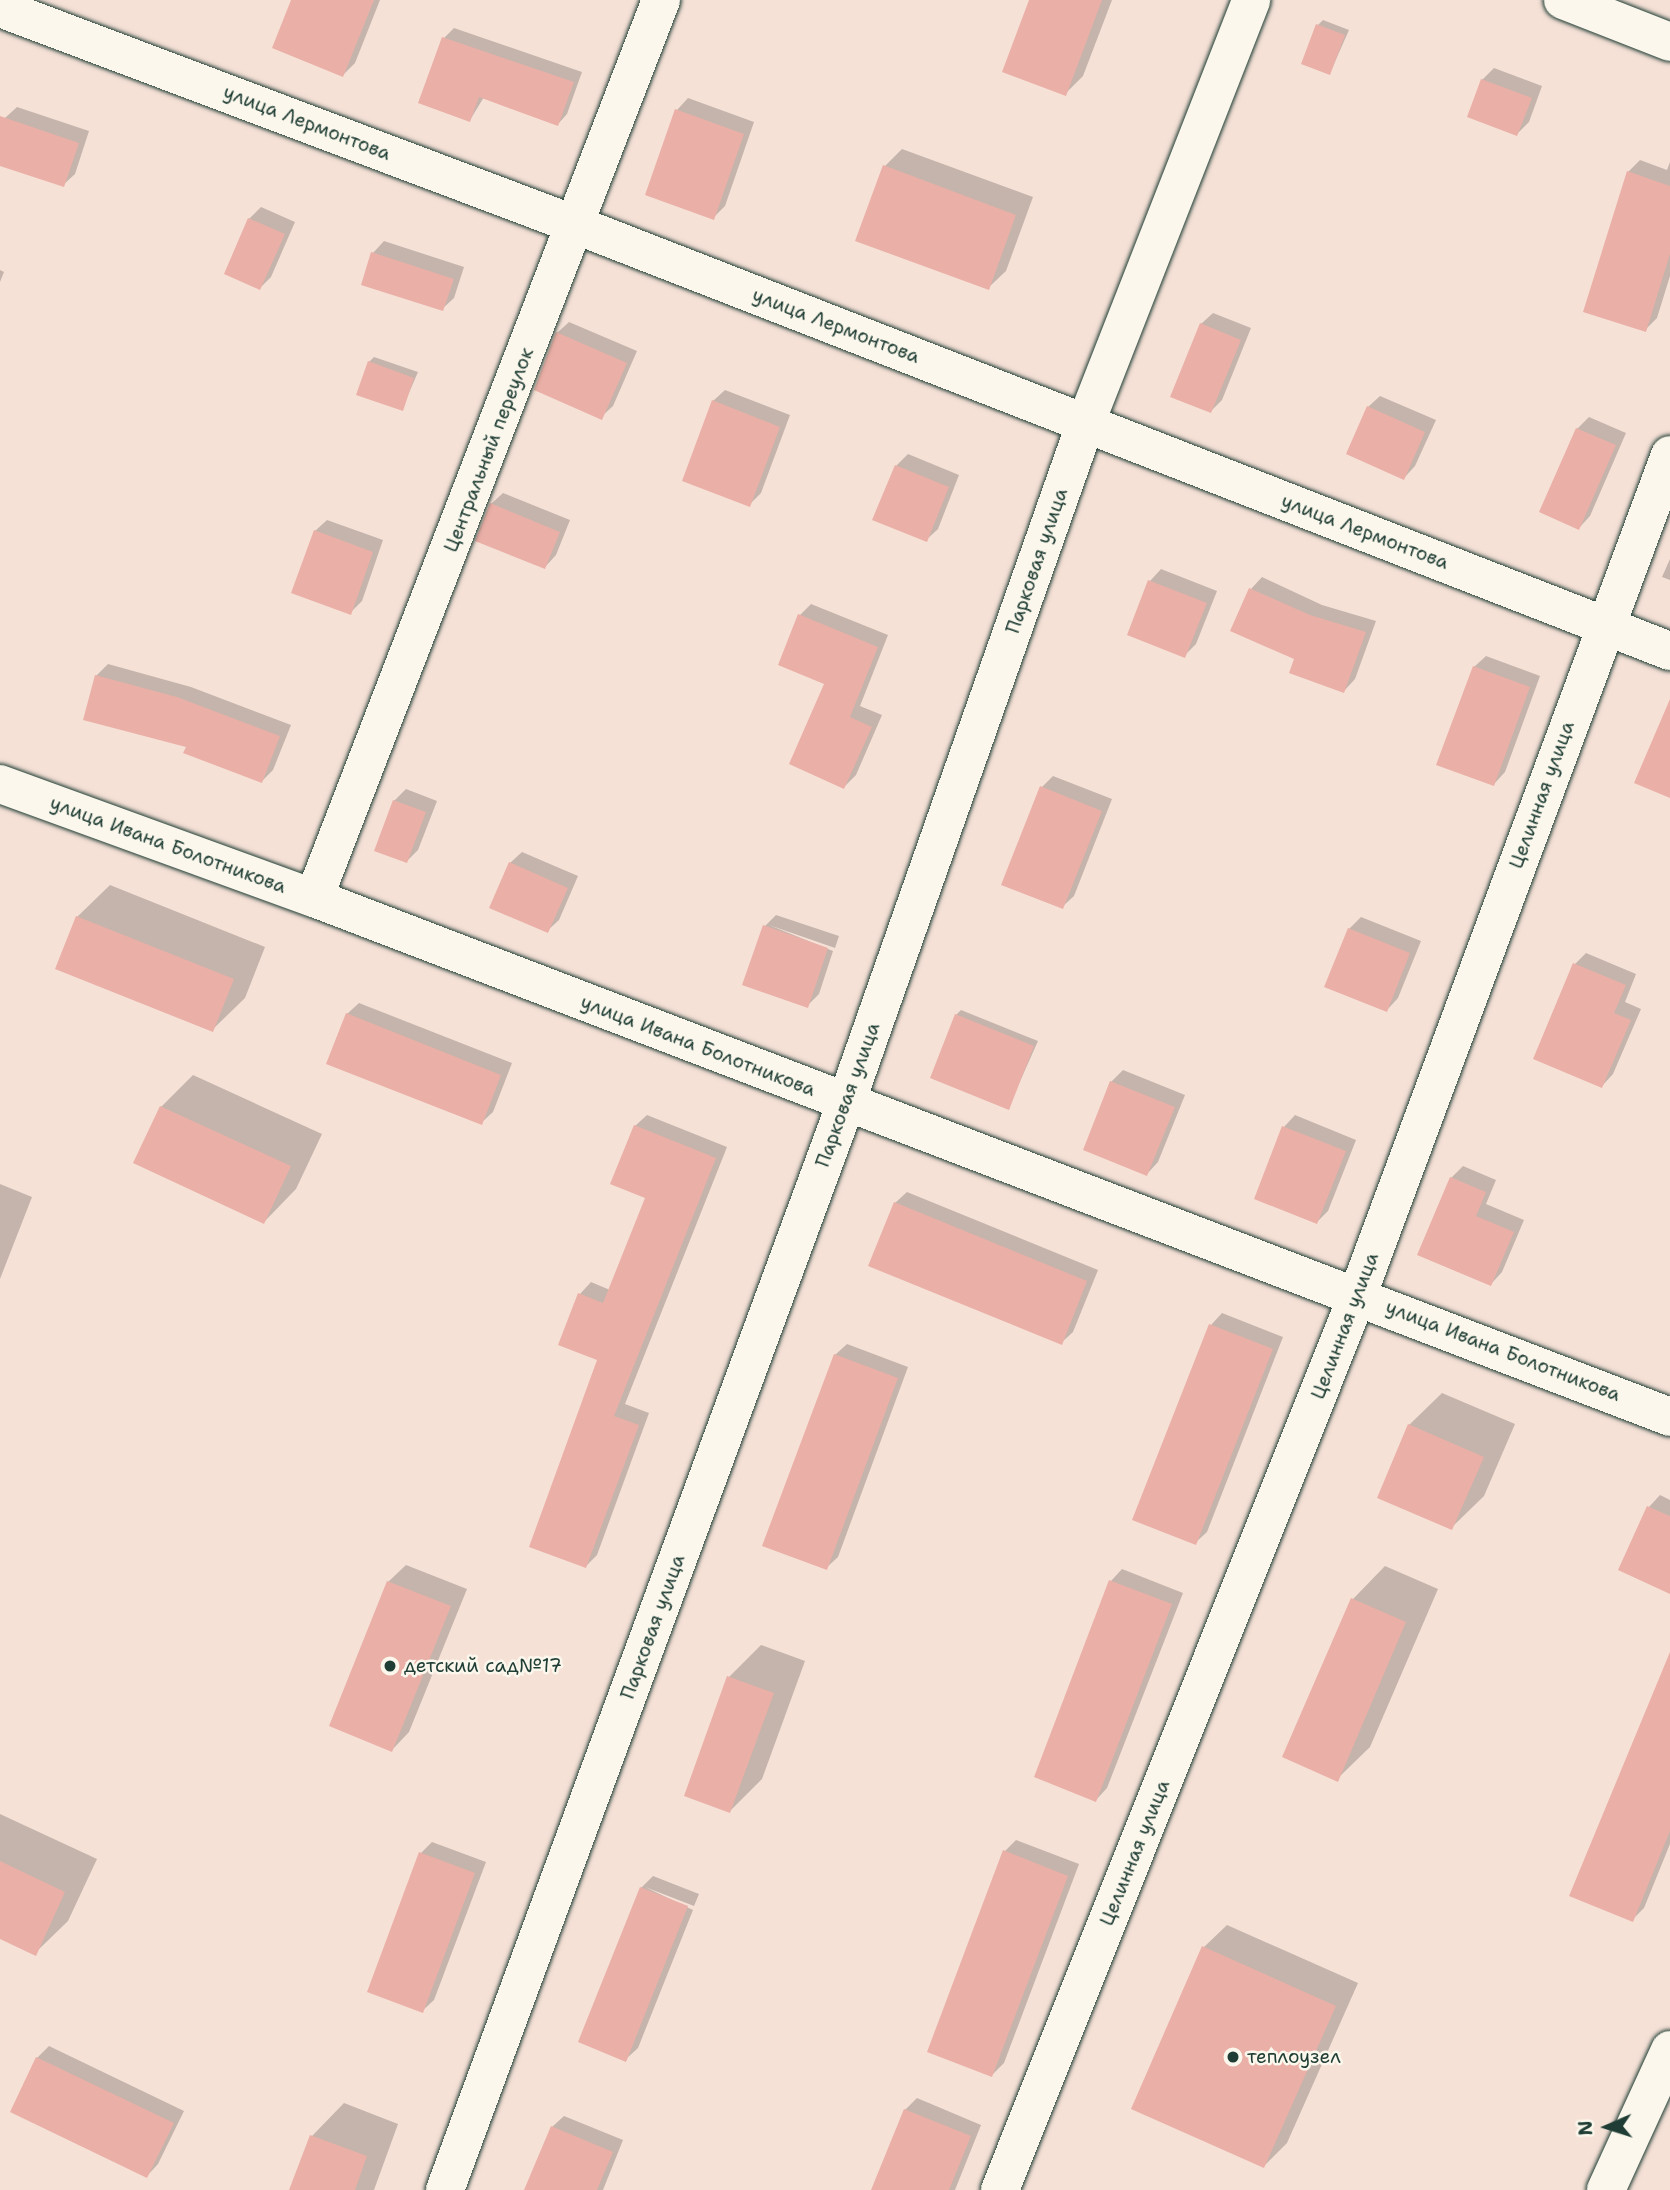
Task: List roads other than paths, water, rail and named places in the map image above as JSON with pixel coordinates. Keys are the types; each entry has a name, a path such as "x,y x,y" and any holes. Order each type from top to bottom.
{"street":[{"name":"Центральный переулок","path":"314,898 661,0"},
{"name":"Парковая улица","path":"445,2190 846,1103 1086,422 1251,0"},
{"path":"1563,0 1670,43"},
{"name":"улица Лермонтова","path":"0,8 576,225 1670,651"},
{"name":"Целинная улица","path":"1000,2190 1358,1294 1670,455"},
{"name":"улица Ивана Болотникова","path":"0,784 314,898 846,1103 1358,1294 1670,1417"},
{"path":"1606,2190 1660,2101 1670,2050"}],"place":[{"name":"детский сад№17","path":"390,1666"},
{"name":"теплоузел","path":"1233,2057"}]}
